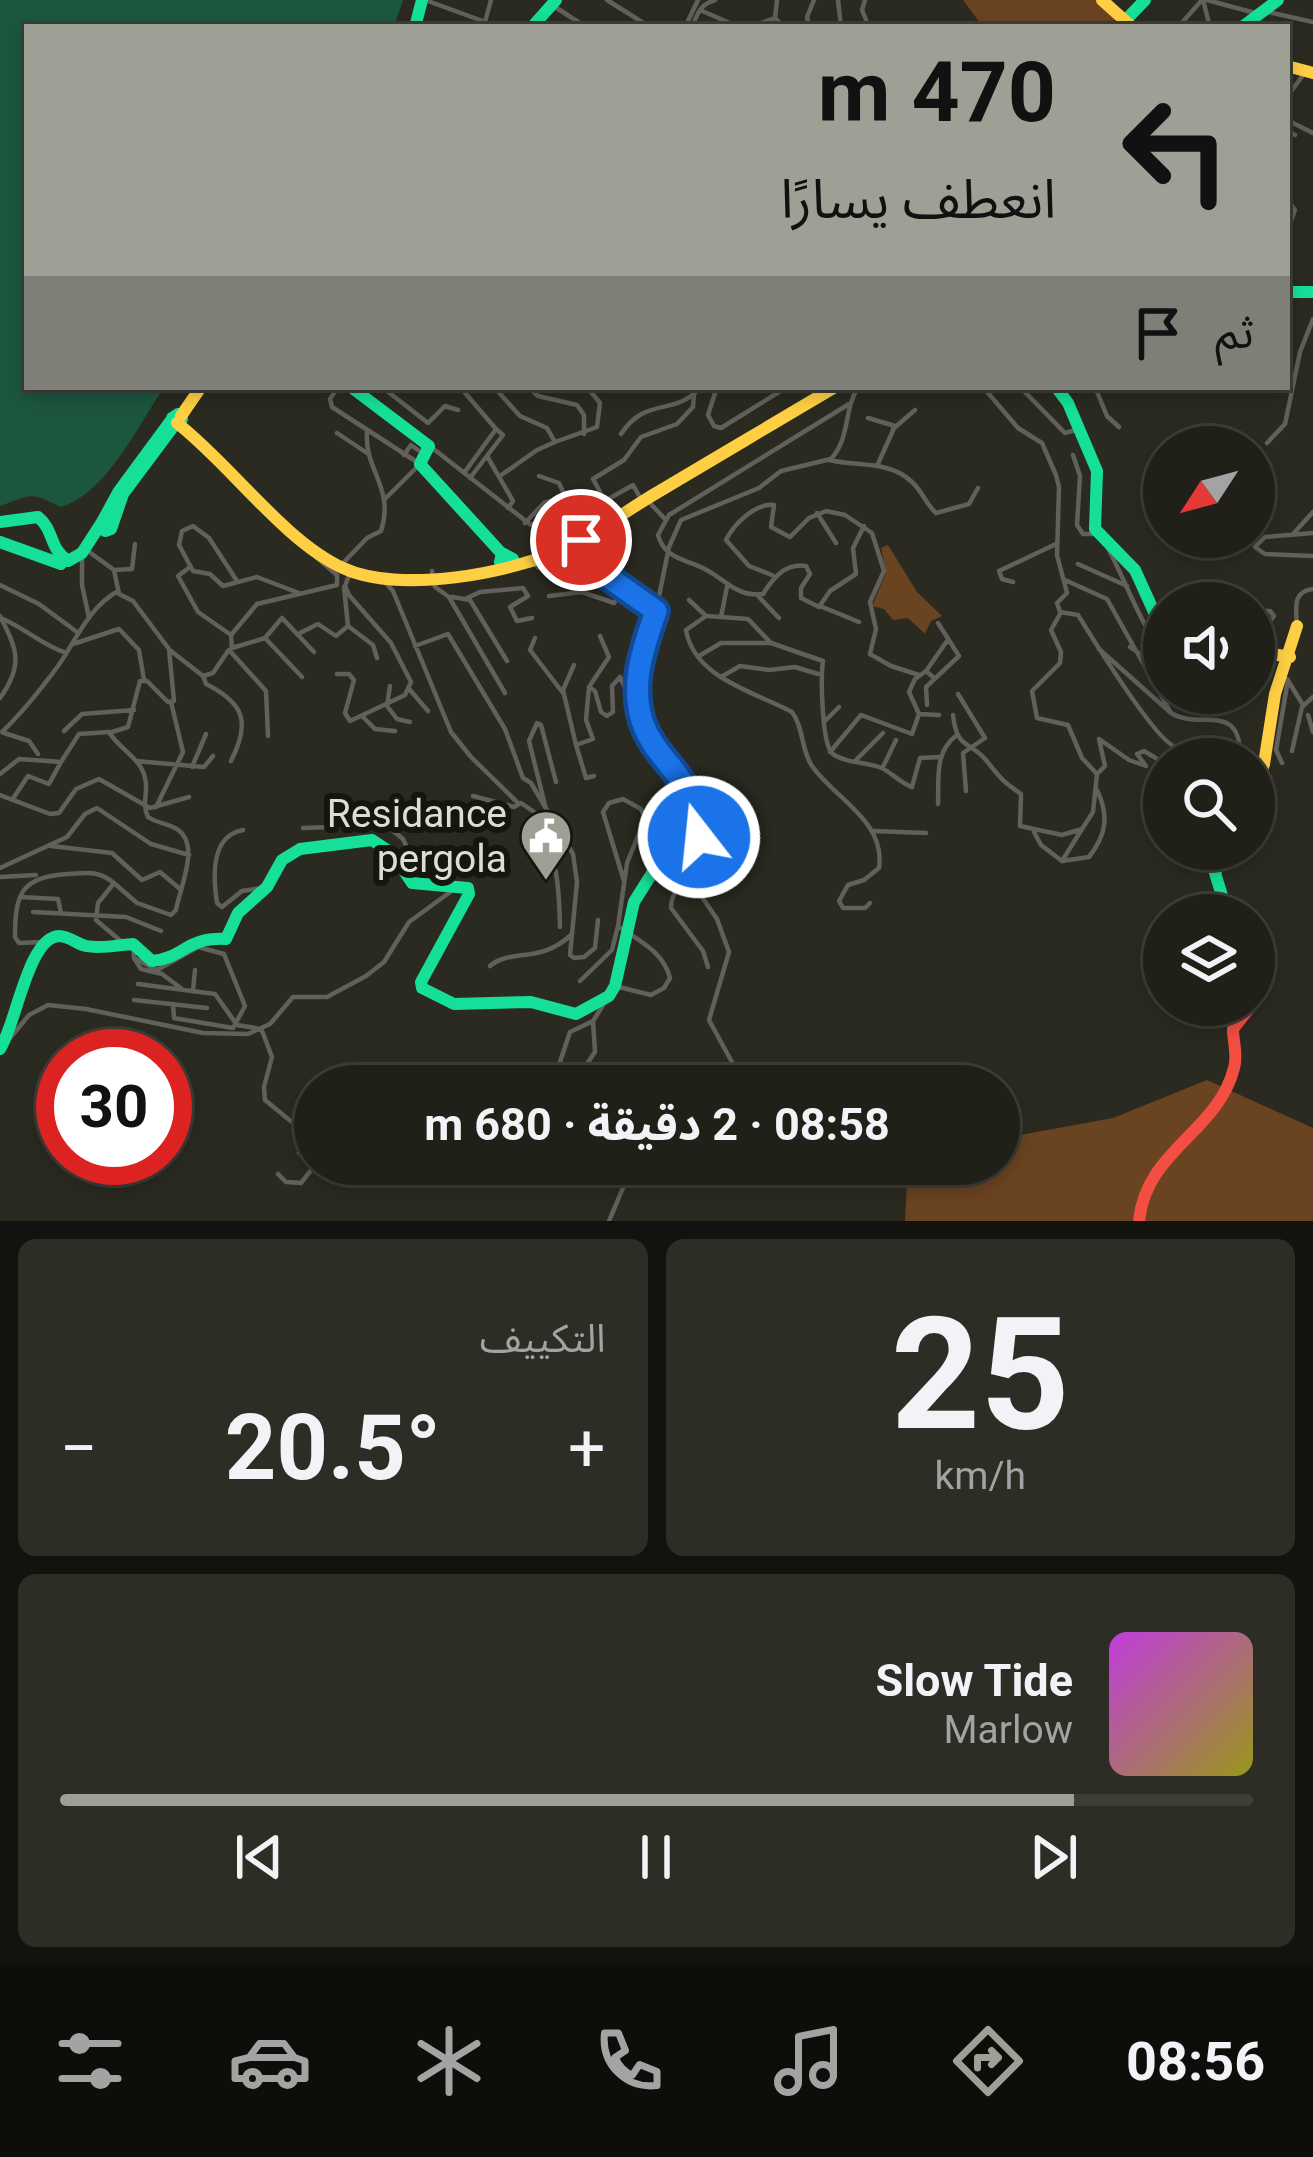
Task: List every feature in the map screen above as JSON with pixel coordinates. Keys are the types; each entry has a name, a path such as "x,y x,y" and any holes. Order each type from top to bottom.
{"main road":[{"path":"1126,24 1145,0"},
{"path":"1253,20 1278,0"},
{"path":"0,522 37,516 50,528 52,554 64,565 85,555 122,494 180,421 197,390"},
{"path":"354,390 423,454 506,560"},
{"path":"644,500 820,390"},
{"path":"380,576 394,585 529,558 579,538 830,390"},
{"path":"1058,390 1097,471 1092,517 1100,537 1135,570 1143,588"},
{"path":"180,421 346,574 433,574"},
{"path":"0,542 37,557 52,554 67,561 77,558 106,525"},
{"path":"4,1044 33,954 44,942 64,936 85,946 131,949 158,962 196,940 226,939 238,913 267,886 282,860 300,849 372,840 393,854 412,883 468,888 423,978 422,988 428,992 458,1008 545,1003 576,1014 612,991 623,929 681,820 675,778 641,712 638,667 650,607"},
{"path":"1275,695 1297,626"},
{"path":"1275,652 1288,658"},
{"path":"1275,696 1286,677 1288,658"},
{"path":"1139,1221 1141,1199 1162,1159 1190,1138 1218,1103 1236,1063 1232,1032 1236,1026"}],"street":[{"path":"423,0 491,24"},
{"path":"449,9 452,0"},
{"path":"485,22 491,0"},
{"path":"607,0 645,24"},
{"path":"698,24 694,22 700,10 715,0"},
{"path":"777,0 775,17 781,24"},
{"path":"1181,24 1204,0 1253,20 1313,22"},
{"path":"554,2 582,24"},
{"path":"700,10 732,24"},
{"path":"466,24 470,16"},
{"path":"758,24 775,17"},
{"path":"1290,94 1311,71"},
{"path":"1290,132 1295,135"},
{"path":"1275,435 1285,424 1300,352 1313,319"},
{"path":"336,390 329,403 367,432 404,455 423,454"},
{"path":"386,390 428,423 445,406 458,410"},
{"path":"463,390 503,435 467,476"},
{"path":"497,390 520,416 547,428 556,442"},
{"path":"532,390 577,405 584,415 584,434"},
{"path":"500,476 537,450 597,428 600,404 589,390"},
{"path":"621,434 639,412 676,404 698,390"},
{"path":"716,390 708,415 718,428 732,424 783,390"},
{"path":"829,460 847,436 849,404 856,390"},
{"path":"986,390 1018,428 1042,443 1059,487 1058,564 1067,595 1056,604 1061,613"},
{"path":"1023,390 1065,433 1079,429"},
{"path":"1096,390 1107,416 1119,427"},
{"path":"664,519 633,485 605,501 592,479 624,460 641,437 677,424 693,407 694,394"},
{"path":"779,618 758,596 727,586 704,568 668,552 658,535 664,519 849,404"},
{"path":"878,466 893,429 916,410"},
{"path":"868,418 893,425 893,429"},
{"path":"467,476 496,429"},
{"path":"367,432 367,453 386,497 381,531 367,538 346,574 349,626 373,645 377,658"},
{"path":"337,433 367,453"},
{"path":"404,455 411,445 467,476 526,523 568,512 570,507 559,483 539,476"},
{"path":"386,497 423,454"},
{"path":"1073,455 1080,476 1077,525 1083,534 1100,537 1143,623"},
{"path":"487,456 513,501 511,511"},
{"path":"650,607 676,527 689,514 715,508 781,471 829,460 878,466 900,472 914,483 936,513 968,504 978,488"},
{"path":"526,523 544,503 564,497"},
{"path":"774,577 745,562 726,540 764,504 776,508 771,527 784,536 795,535 817,513 834,512 864,526 875,537 884,571 869,602 877,629 870,654 891,666 933,677"},
{"path":"1293,535 1313,512"},
{"path":"817,513 836,543"},
{"path":"820,606 830,591 856,574 853,548 864,526"},
{"path":"237,581 197,527 187,527 178,537 193,572 210,574 223,586 257,577 299,593"},
{"path":"1313,533 1262,538 1255,548 1265,554 1313,556"},
{"path":"579,538 591,571 650,607"},
{"path":"88,618 82,585 85,555 114,570 132,569 135,544"},
{"path":"268,736 266,691 231,649 231,635 257,604 333,588 337,575 314,554 316,544"},
{"path":"1012,582 1002,579 999,571 1057,544"},
{"path":"529,558 539,568 591,571 650,607"},
{"path":"1078,564 1127,586"},
{"path":"758,596 774,577 797,565 806,566 810,574 801,588 802,598 859,622"},
{"path":"190,567 178,576 191,604 231,635"},
{"path":"114,570 118,591 134,601 169,649 203,676 204,683 228,695 241,713 239,745 231,761"},
{"path":"346,574 409,674 410,690 428,711"},
{"path":"433,574 437,589 449,597 505,693"},
{"path":"1065,580 1107,599 1143,668"},
{"path":"0,585 40,604 78,633"},
{"path":"394,585 457,740 519,802 543,814"},
{"path":"722,616 727,586"},
{"path":"449,597 523,588 528,596 510,607 517,621 532,618"},
{"path":"1297,626 1296,599 1313,589"},
{"path":"38,754 29,741 1,733 27,707 88,618 118,591"},
{"path":"549,596 582,592 614,603 622,592"},
{"path":"467,598 507,661"},
{"path":"689,599 706,616"},
{"path":"1061,613 1078,615 1160,738"},
{"path":"1061,613 1052,630 1061,652 1060,664 1032,688 1035,712 1041,721 1068,725 1082,758 1097,774"},
{"path":"771,644 748,619 706,616 685,633 699,656 721,676 795,715 814,769 873,831 880,846 879,868 865,880 848,885 838,901 843,908 866,908 870,903"},
{"path":"0,617 26,628 46,646 66,652"},
{"path":"0,617 16,647 14,673 0,698"},
{"path":"203,676 213,673 231,649 266,638 282,618 314,652"},
{"path":"830,752 861,715 912,734 919,714 909,697 949,636 938,622"},
{"path":"299,634 318,624 336,636 349,626"},
{"path":"71,644 119,629 139,650 144,680 171,703 183,747 156,808"},
{"path":"415,646 448,634 505,728 523,778 533,785 543,814 572,854 577,882 570,955 584,957 595,948 598,920"},
{"path":"576,745 593,739 586,720 589,687 609,657 600,636"},
{"path":"266,638 302,677"},
{"path":"536,638 530,650 563,694 584,776 594,776"},
{"path":"928,705 926,687 959,656 947,640"},
{"path":"699,656 724,642 771,644 823,661 820,675 830,752"},
{"path":"1097,647 1143,688"},
{"path":"1130,647 1143,656"},
{"path":"169,649 171,703"},
{"path":"563,694 574,665"},
{"path":"721,676 740,666 795,667 820,675"},
{"path":"337,674 352,675 354,680 346,718 353,721 410,690"},
{"path":"589,687 607,716 613,712 611,689 620,677 636,712 641,712"},
{"path":"1286,677 1303,705"},
{"path":"1282,763 1276,750 1286,677"},
{"path":"12,800 28,776 50,784 79,734 126,730 137,684 144,680"},
{"path":"390,686 387,706 397,719 410,722"},
{"path":"958,694 985,737 962,758 966,790"},
{"path":"1292,751 1303,705 1313,697"},
{"path":"824,722 839,706"},
{"path":"64,731 82,714 134,710"},
{"path":"112,712 111,729 145,778 143,806"},
{"path":"919,714 939,715"},
{"path":"1173,714 1182,720 1213,718 1227,724 1237,738"},
{"path":"953,715 957,735 969,749 982,756 997,778 1019,791 1019,824 1062,835 1082,829"},
{"path":"1308,715 1313,732"},
{"path":"363,717 375,729 394,731"},
{"path":"543,814 529,741 537,723 556,782"},
{"path":"855,761 883,733"},
{"path":"192,767 206,734"},
{"path":"938,804 939,757 957,735"},
{"path":"1063,861 1093,812 1097,774 1105,766 1100,739 1143,765"},
{"path":"883,768 896,740"},
{"path":"830,752 883,768 911,787 920,758 939,757"},
{"path":"136,761 208,766 213,756"},
{"path":"0,774 19,759 61,762"},
{"path":"668,761 683,779 697,810 698,860 670,902 676,918 703,950 708,967"},
{"path":"0,794 55,814 76,789 99,779 128,793 151,820 181,832 189,855 176,910 167,915 137,903 97,872 0,877"},
{"path":"1035,830 1035,838 1063,861 1089,857 1107,815 1096,788"},
{"path":"473,796 514,807 519,802"},
{"path":"143,806 156,808 189,797"},
{"path":"580,981 612,950 623,929 627,863 645,819 641,809 626,799 609,803 603,812 624,880"},
{"path":"0,868 67,837 85,814 97,808 152,844 189,855"},
{"path":"543,814 534,825 554,863 560,927"},
{"path":"4,1044 29,1015 49,1005 203,1033 234,1035 261,1028 271,1024 293,998 327,997 366,976 384,962 409,922 454,886 416,867 399,834 386,825 303,828"},
{"path":"244,830 233,831 223,841 214,870 217,903 222,907 242,891 267,886"},
{"path":"873,831 926,833"},
{"path":"47,846 101,849 120,859 137,879 160,872 180,889"},
{"path":"698,860 703,866 702,897 717,919 729,952 709,1021 733,1064"},
{"path":"618,862 627,863"},
{"path":"40,875 20,897 15,938 19,943 44,942"},
{"path":"114,884 98,903 95,914 101,927 158,970 198,947 224,954 245,1006 237,1025"},
{"path":"20,897 58,899 61,913"},
{"path":"33,912 126,916 161,931"},
{"path":"559,1065 570,1032 592,1021 612,991 650,995 664,988 670,978 664,962 640,938 623,929"},
{"path":"490,966 501,958 543,953 573,934"},
{"path":"131,949 141,969 162,974 183,990"},
{"path":"193,991 195,970"},
{"path":"138,984 215,994 237,1025"},
{"path":"134,1000 207,1008"},
{"path":"172,1004 174,1018 226,1028 261,1028"},
{"path":"586,1065 595,1052 592,1021"},
{"path":"261,1028 272,1057 265,1100 294,1124"},
{"path":"278,1174 294,1183"},
{"path":"609,1221 624,1185"}],"shaded area":[{"path":"0,0 403,0 395,24 24,24 24,390 162,390 106,474 76,500 60,507 30,496 0,506"},
{"path":"963,0 1098,0 1115,19 1110,24 981,24"},
{"path":"888,545 917,592 942,616 931,621 925,634 908,618 893,620 884,609 872,606 886,573 881,548"},
{"path":"1207,1080 1313,1128 1313,1221 905,1221 907,1185 1020,1185 1020,1135 1113,1118"}],"traffic: fast":[{"path":"416,24 422,0"},
{"path":"535,24 556,0"},
{"path":"1122,24 1145,0"},
{"path":"1246,24 1278,0"},
{"path":"1290,292 1313,292"},
{"path":"355,390 429,446 420,464 503,555"},
{"path":"1058,390 1097,471 1095,529 1135,570 1143,588"},
{"path":"178,414 182,419 177,423 172,418 178,414"},
{"path":"172,419 119,491 102,522 105,531 111,529 123,494 176,423"},
{"path":"0,522 38,517 68,561 82,553 102,522"},
{"path":"0,542 61,564"},
{"path":"500,562 502,553 513,559"},
{"path":"0,1049 31,966 48,940 63,936 98,947 133,944 152,961 163,959 202,941 226,939 238,913 267,887 282,860 300,849 372,840 393,854 412,883 468,888 422,988 454,1004 531,1002 576,1014 609,996 615,986 634,902 666,851"},
{"path":"1216,870 1222,894"}],"traffic: slow":[{"path":"1102,0 1129,24"},
{"path":"1290,67 1313,73"},
{"path":"181,416 199,390"},
{"path":"177,423 321,556 366,576 424,580 487,572 567,547 830,390"},
{"path":"1268,738 1275,694 1297,626"},
{"path":"1275,654 1290,657"}],"traffic: jam":[{"path":"656,611 638,667 641,717 673,770 681,820 666,851"},
{"path":"1139,1221 1155,1176 1226,1090 1235,1063 1235,1026"}],"place":[{"name":"Residance pergola","path":"546,882"}],"route":[{"path":"581,540 594,567 656,611 638,667 641,717 683,779 697,810 699,837"}]}
